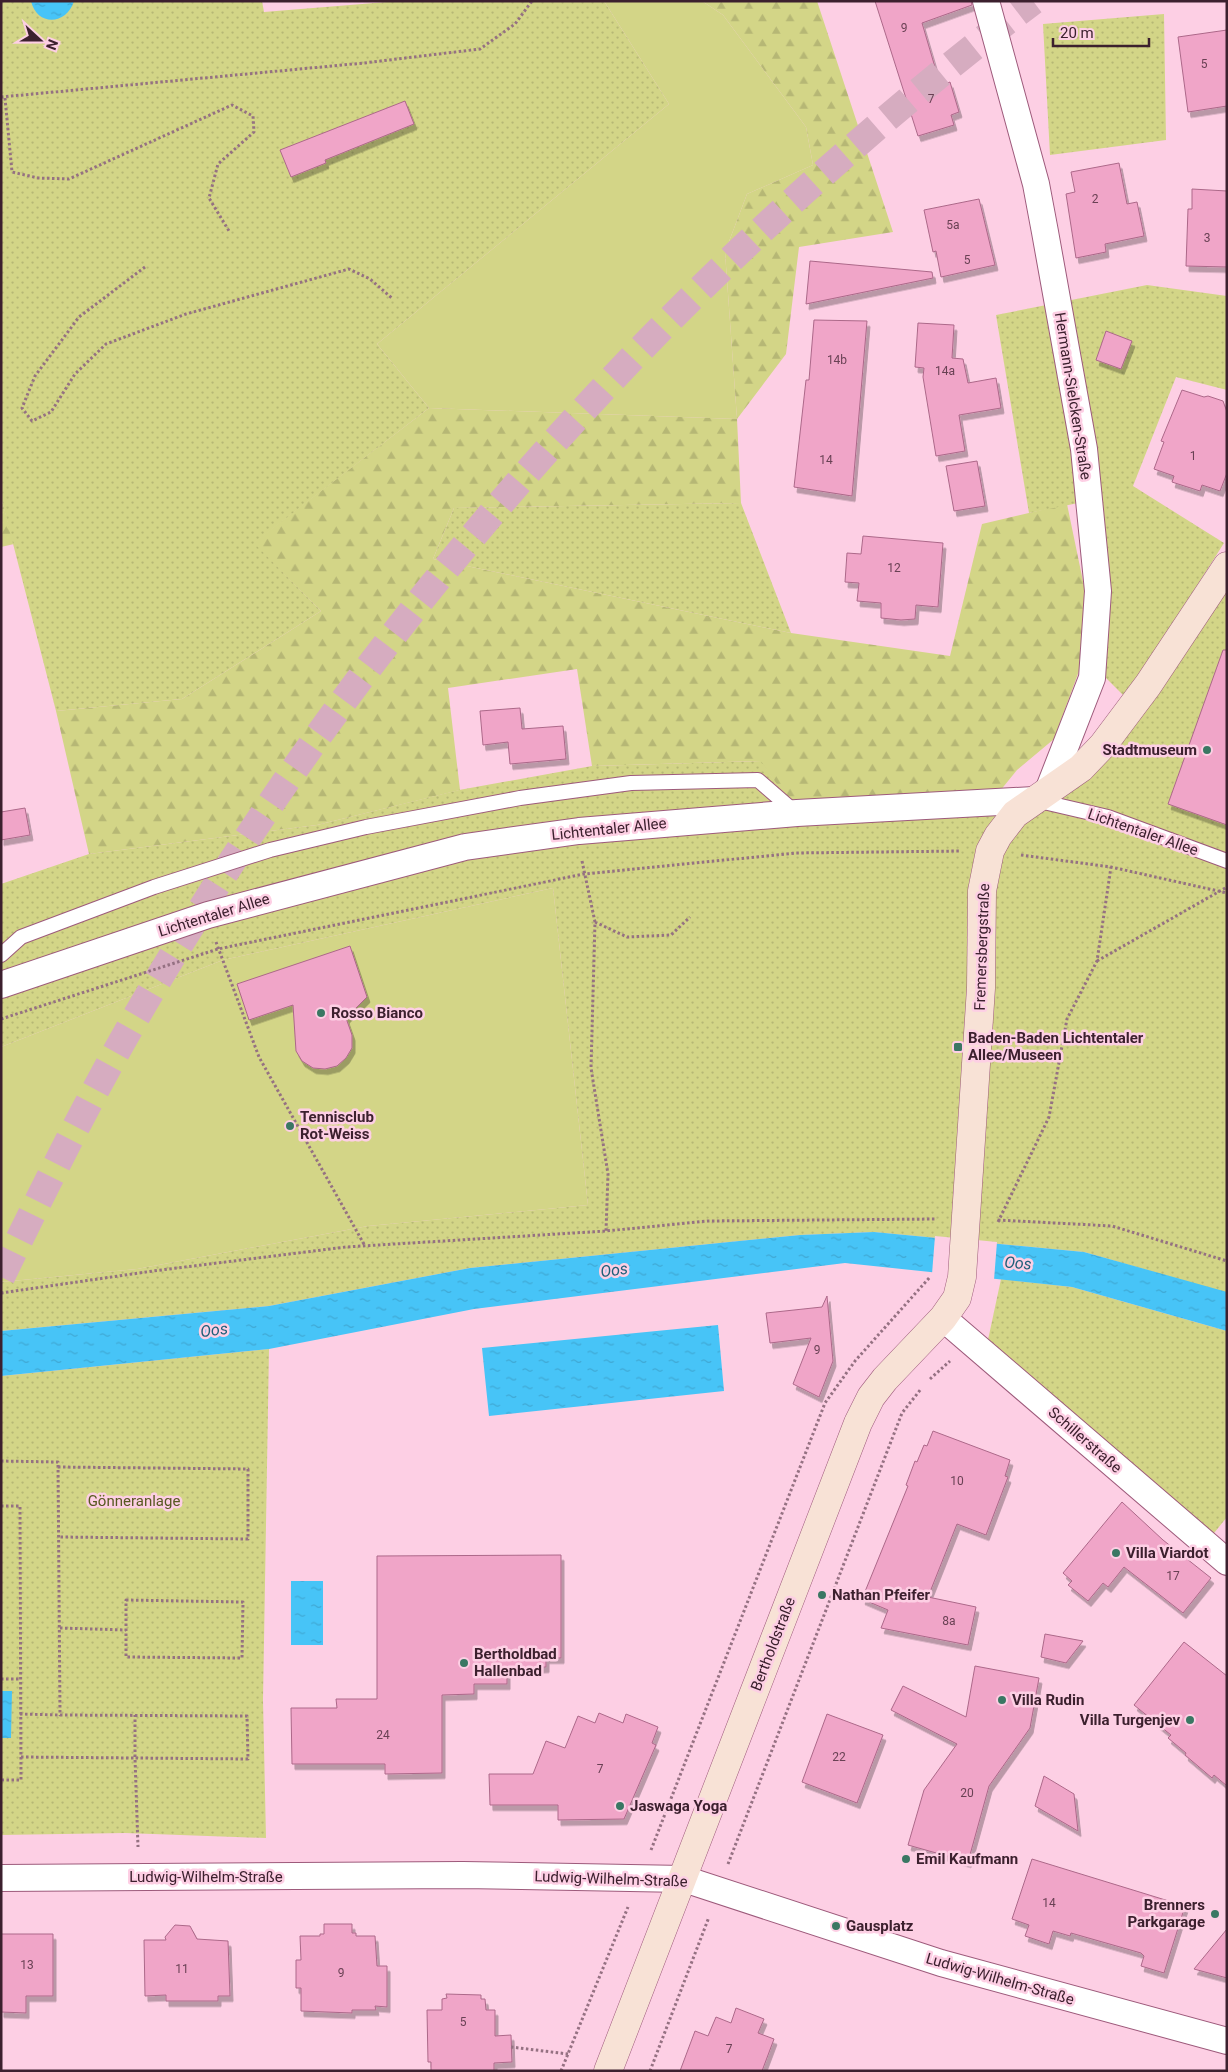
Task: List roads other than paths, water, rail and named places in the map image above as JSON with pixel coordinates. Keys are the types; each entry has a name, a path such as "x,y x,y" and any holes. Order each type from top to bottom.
{"main road":[{"name":"Fremersbergstraße","path":"966,1229 973,1096 982,988 982,891 990,851 998,836 1015,814 1081,768 1103,745 1148,685 1227,566"},
{"name":"Bertholdstraße","path":"608,2071 684,1879 706,1814 858,1423 871,1397 885,1379 943,1318 957,1298 962,1277 966,1229"}],"street":[{"name":"Hermann-Sielcken-Straße","path":"986,1 1036,184 1084,449 1098,591 1092,678 1041,796"},
{"name":"Lichtentaler Allee","path":"1,984 208,915 387,866 465,847 579,830 1041,796"},
{"name":"Schillerstraße","path":"943,1318 1227,1562"},
{"name":"Ludwig-Wilhelm-Straße","path":"1,1878 463,1875 684,1879 942,1963 1227,2041"}],"lane":[{"path":"1,956 22,937 154,887 270,850 366,826 520,798 631,783 758,780 797,813"},
{"name":"Lichtentaler Allee","path":"1041,796 1108,817 1227,861"}],"water":[{"path":"31,1 74,1 65,15 52,20 45,19 39,15"},
{"name":"Oos","path":"874,1232 1084,1252 1227,1292 1227,1331 1072,1287 845,1263 474,1309 269,1349 1,1376 1,1331 269,1306 470,1268 800,1235"},
{"path":"718,1325 724,1391 489,1416 482,1348"},
{"path":"291,1581 323,1581 323,1645 291,1645"},
{"path":"1,1691 12,1691 11,1738 1,1738"}],"tunnel":[{"path":"1,1277 79,1121 165,968 253,830 347,696 447,567 553,443 665,324 782,211 905,103 1033,1"}],"place":[{"name":"Stadtmuseum","path":"1207,750"},
{"name":"Rosso Bianco","path":"321,1013"},
{"name":"Baden-Baden Lichtentaler Allee/Museen","path":"958,1047"},
{"name":"Tennisclub Rot-Weiss","path":"290,1126"},
{"name":"Villa Viardot","path":"1116,1553"},
{"name":"Nathan Pfeifer","path":"822,1595"},
{"name":"Bertholdbad Hallenbad","path":"464,1663"},
{"name":"Villa Rudin","path":"1002,1700"},
{"name":"Villa Turgenjev","path":"1190,1720"},
{"name":"Jaswaga Yoga","path":"620,1806"},
{"name":"Emil Kaufmann","path":"906,1859"},
{"name":"Brenners Parkgarage","path":"1215,1914"},
{"name":"Gausplatz","path":"836,1926"}],"park label":[{"name":"Gönneranlage","path":"134,1501"}]}
